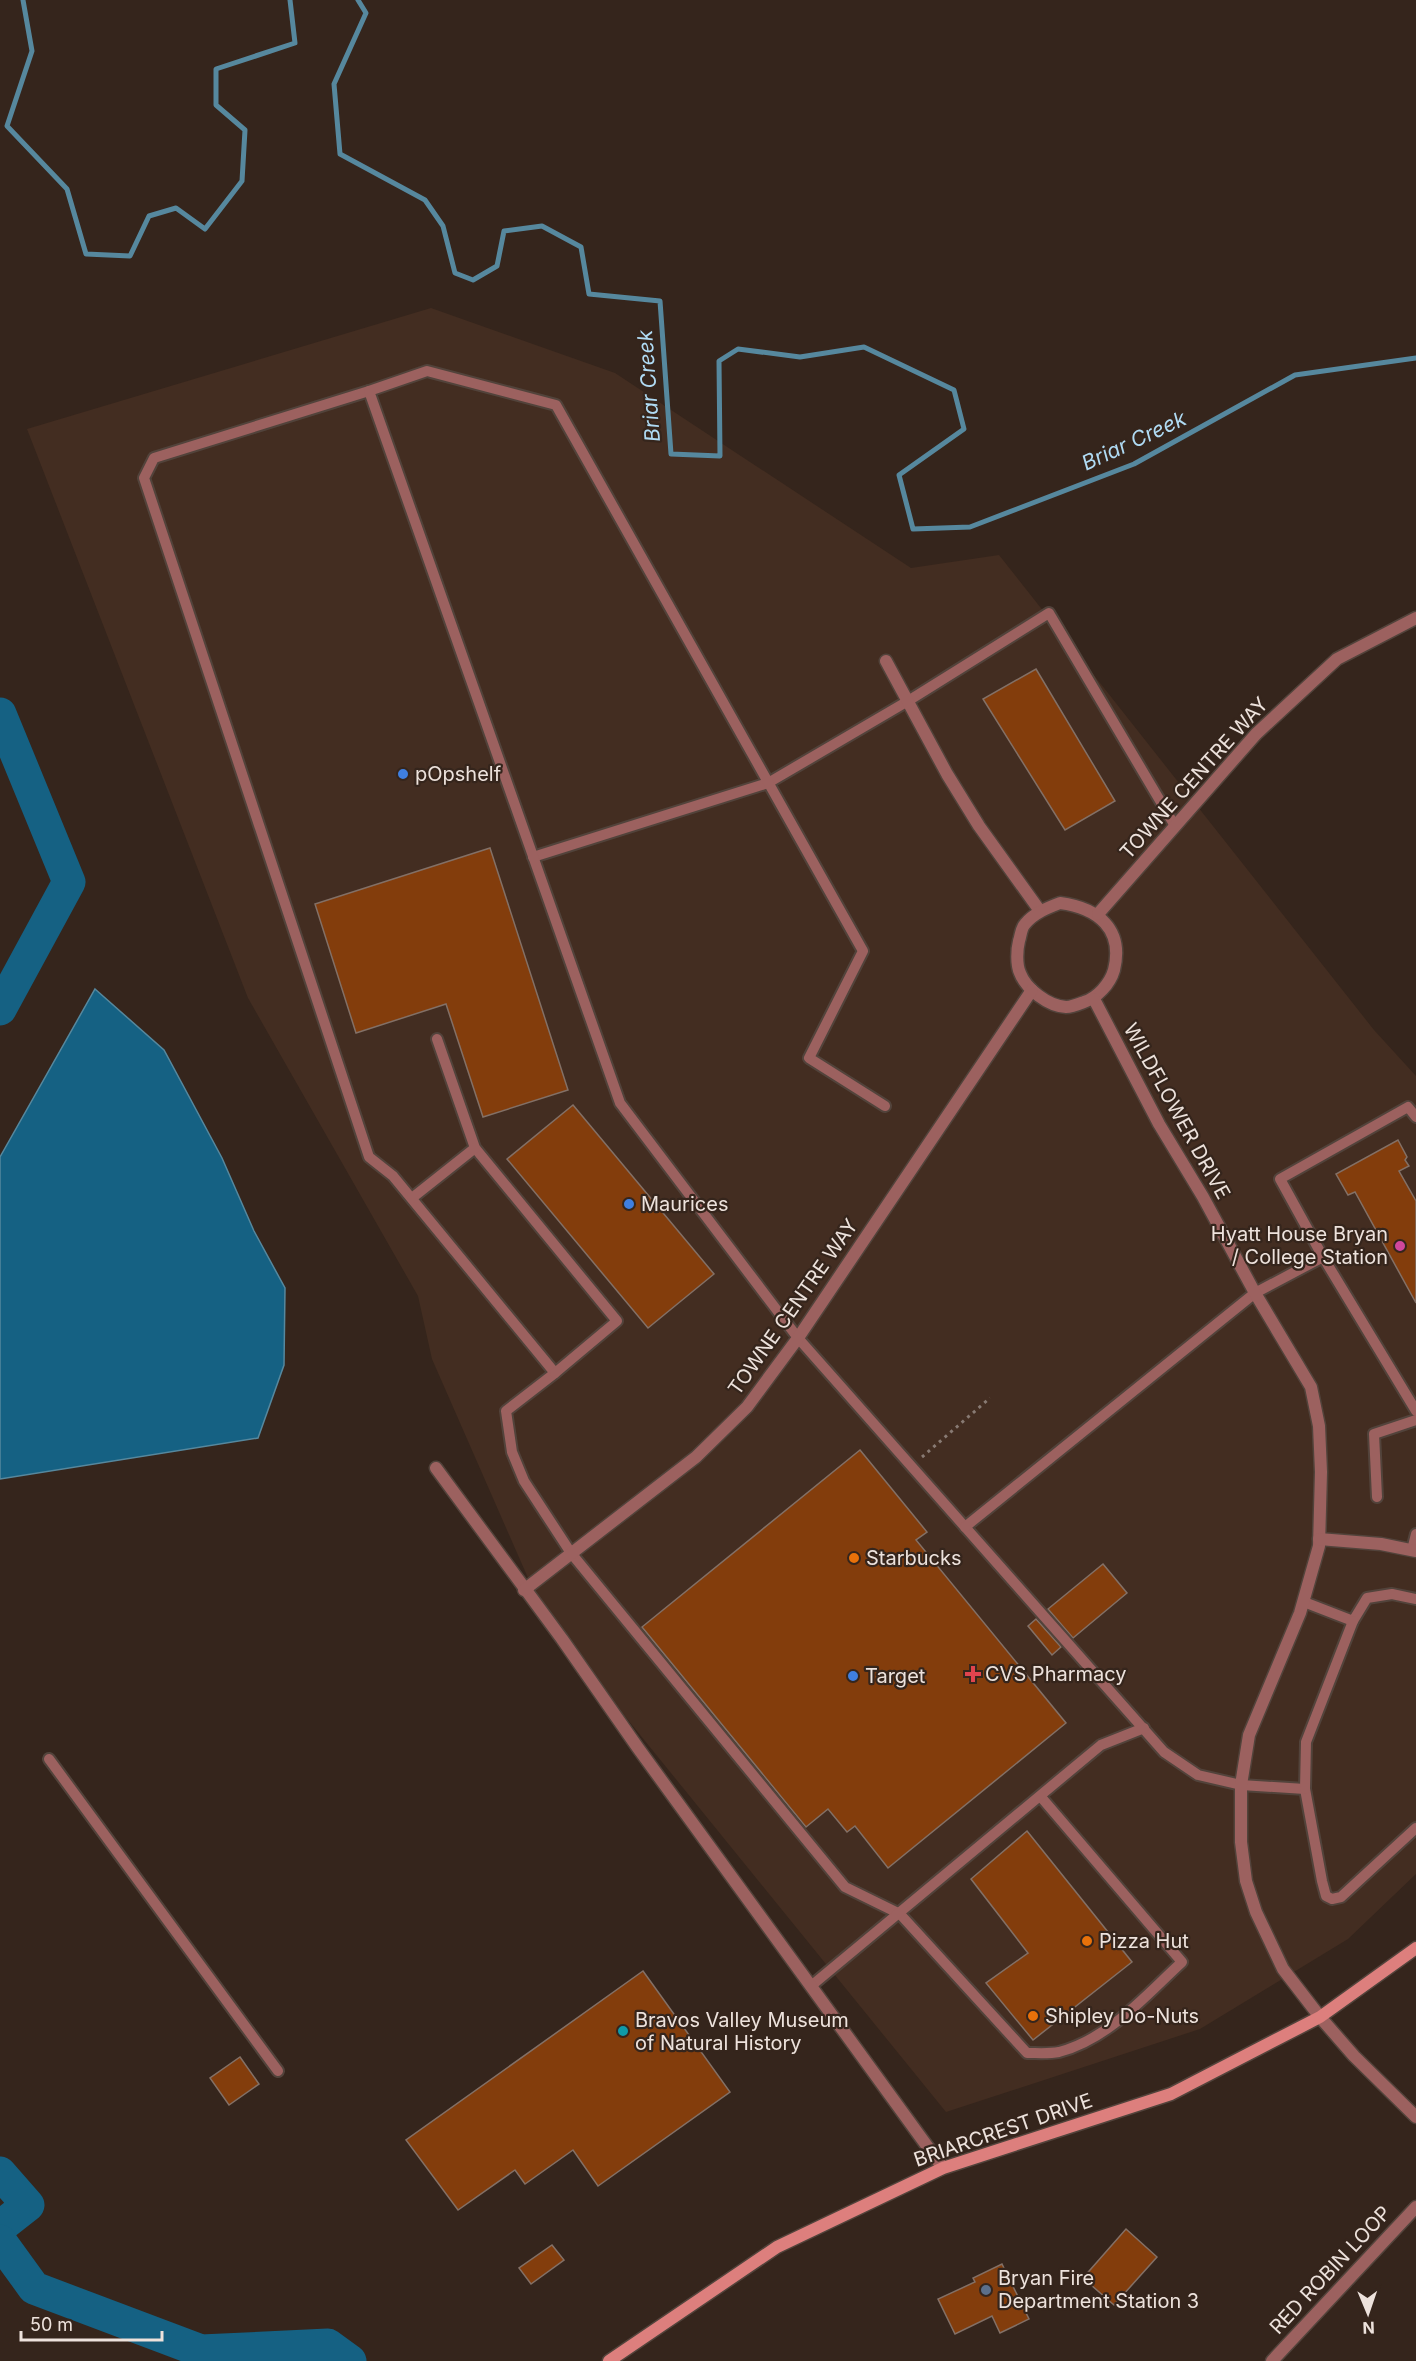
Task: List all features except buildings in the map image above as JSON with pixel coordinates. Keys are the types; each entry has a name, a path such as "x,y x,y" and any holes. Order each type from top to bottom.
{"main road":[{"name":"BRIARCREST DRIVE","path":"609,2361 777,2247 943,2168 1172,2094 1320,2017 1416,1948"}],"street":[{"name":"TOWNE CENTRE WAY","path":"1098,914 1256,734 1337,659 1416,618"},
{"path":"886,661 947,774 979,826 1040,911"},
{"path":"1060,903 1079,905 1098,914 1110,930 1115,946 1116,962 1112,978 1094,999 1067,1007 1049,1002 1032,990 1019,972 1018,948 1023,925 1040,911 1060,903"},
{"name":"TOWNE CENTRE WAY","path":"524,1590 696,1457 747,1407 798,1338 1032,990"},
{"name":"WILDFLOWER DRIVE","path":"1094,999 1159,1124 1311,1387 1319,1426 1319,1539 1311,1581 1304,1602 1249,1735 1242,1785 1241,1842 1246,1881 1256,1912 1283,1968 1320,2017 1354,2056 1414,2110"},
{"path":"436,1468 943,2168"},
{"path":"1319,1539 1381,1544 1414,1551"},
{"name":"RED ROBIN LOOP","path":"1272,2361 1416,2206"}],"lane":[{"path":"555,1373 412,1198 393,1176 369,1157 144,478 154,458 369,392 427,371 556,405 863,951 809,1058 885,1106"},
{"path":"369,392 620,1103 798,1338 1164,1752 1198,1775 1242,1785 1305,1790"},
{"path":"533,857 768,783 908,701 1049,613 1175,826"},
{"path":"437,1040 475,1148 617,1322 506,1411 512,1452 524,1481 572,1553 845,1887 900,1914 1027,2053 1058,2052 1091,2040 1117,2021 1182,1962 1041,1797"},
{"path":"1416,1117 1408,1107 1280,1179 1323,1257 1416,1411"},
{"path":"412,1198 475,1148"},
{"path":"965,1527 1255,1293 1323,1257"},
{"path":"1377,1497 1374,1434 1416,1420"},
{"path":"1414,1551 1416,1534"},
{"path":"1416,1599 1392,1594 1367,1598 1353,1621 1306,1742 1305,1790 1326,1896 1332,1899 1341,1897 1416,1828"},
{"path":"1304,1602 1353,1621"},
{"path":"811,1986 1101,1745 1144,1728"},
{"path":"49,1760 278,2071"}],"path":[{"path":"911,1466 990,1398"}],"shaded area":[{"path":"431,308 615,373 911,568 999,555 1374,1030 1416,1076 1416,1874 1348,1939 1200,2029 946,2112 546,1619 432,1359 418,1296 248,998 27,429"}],"water":[{"path":"95,989 164,1050 222,1158 254,1231 285,1288 284,1365 258,1438 0,1479 0,1157"}],"waterway":[{"name":"Briar Creek","path":"23,0 32,51 7,126 67,189 86,254 130,256 149,216 176,208 205,229 242,181 245,130 216,105 216,69 295,43 290,0"},
{"name":"Briar Creek","path":"358,0 366,13 334,84 340,154 425,200 443,226 455,273 473,280 497,266 504,231 542,226 581,247 589,294 660,301 671,454 720,456 719,361 738,349 800,357 864,347 954,390 964,429 899,475 913,529 970,527 1134,464 1295,375 1416,358"},
{"path":"0,714 69,882 0,1009"},
{"path":"0,2173 28,2205 0,2227"},
{"path":"0,2241 34,2288 201,2351 328,2345 350,2361"}],"place":[{"name":"pOpshelf","path":"403,774"},
{"name":"Maurices","path":"629,1204"},
{"name":"Hyatt House Bryan / College Station","path":"1400,1246"},
{"name":"Starbucks","path":"854,1558"},
{"name":"CVS Pharmacy","path":"973,1674"},
{"name":"Target","path":"853,1676"},
{"name":"Pizza Hut","path":"1087,1941"},
{"name":"Shipley Do-Nuts","path":"1033,2016"},
{"name":"Bravos Valley Museum of Natural History","path":"623,2031"},
{"name":"Bryan Fire Department Station 3","path":"986,2290"}]}
